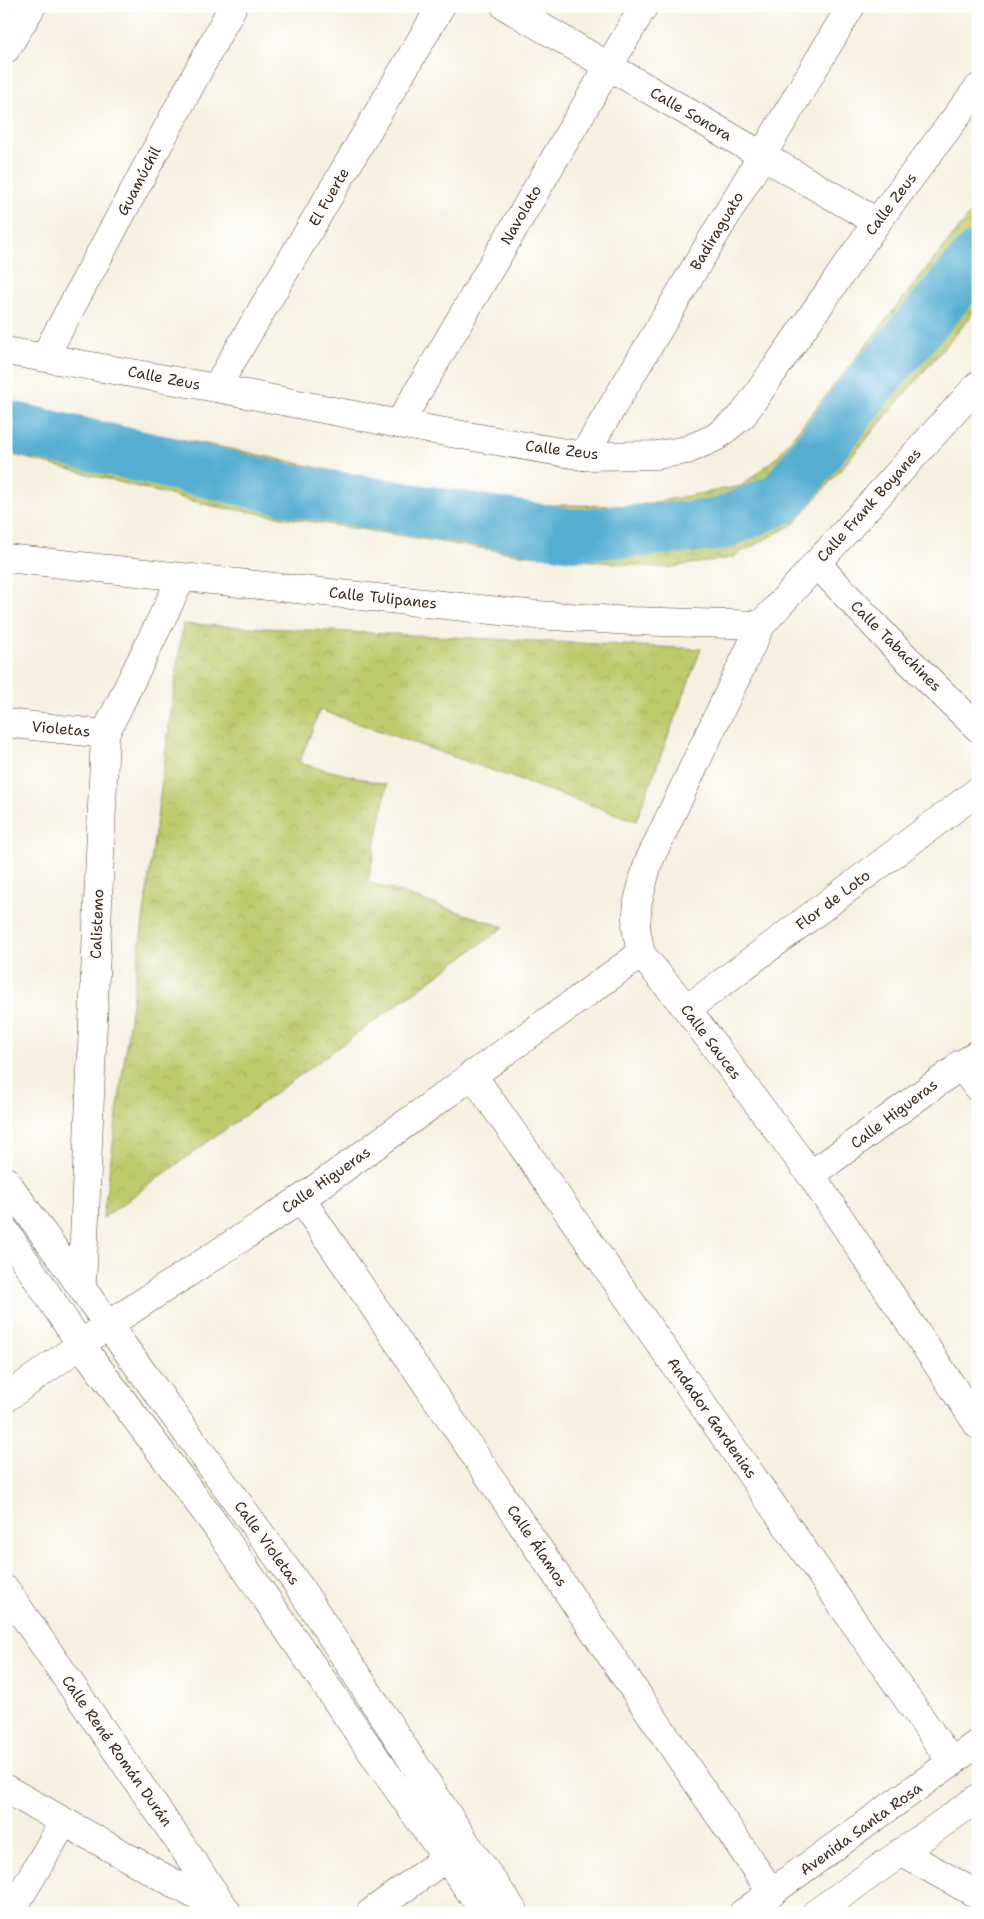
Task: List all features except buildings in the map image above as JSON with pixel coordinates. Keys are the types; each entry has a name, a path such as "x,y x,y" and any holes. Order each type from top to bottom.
{"street":[{"path":"6,49 32,6"},
{"name":"Guamúchil","path":"45,356 233,6"},
{"name":"El Fuerte","path":"216,388 441,6"},
{"name":"Calle Sonora","path":"505,6 876,222"},
{"name":"Navolato","path":"399,424 644,6"},
{"name":"Badiraguato","path":"583,456 851,6"},
{"name":"Calle Zeus","path":"6,350 216,388 399,424 583,456 657,455 687,450 716,437 744,415 876,222 978,88"},
{"name":"Calle Frank Boyanes","path":"761,626 816,563 973,401"},
{"name":"Calle Tulipanes","path":"6,558 537,615 761,626"},
{"name":"Calle Tabachines","path":"816,563 897,649 978,728"},
{"name":"Calistemo","path":"82,1288 105,734 182,577"},
{"path":"641,954 636,927 638,900 648,863 761,626"},
{"name":"Violetas","path":"9,730 105,734"},
{"name":"Flor de Loto","path":"688,1009 978,791"},
{"name":"Calle Sauces","path":"641,954 688,1009 810,1175 978,1425"},
{"name":"Calle Higueras","path":"6,1398 108,1324 301,1199 641,954"},
{"path":"969,1058 978,1088"},
{"name":"Calle Higueras","path":"810,1175 969,1058"},
{"name":"Andador Gardenias","path":"472,1074 952,1763"},
{"name":"Calle Violetas","path":"6,1181 298,1585 457,1850 485,1913"},
{"name":"Calle Álamos","path":"301,1199 772,1892"},
{"name":"Calle Violetas","path":"6,1232 81,1345 216,1526 387,1774 515,1913"},
{"path":"216,1526 242,1508"},
{"name":"Calle René Román Durán","path":"6,1590 227,1913"},
{"name":"Avenida Santa Rosa","path":"743,1913 978,1743"},
{"path":"6,1789 227,1913"},
{"path":"816,1913 978,1798"},
{"path":"10,1913 64,1822"},
{"path":"370,1913 457,1850"},
{"path":"901,1852 978,1895"}],"green space":[{"path":"978,204 978,308 795,523 731,558 665,568 518,554 212,506 6,453 6,404 241,451 487,504 633,506 741,486 777,457"},
{"path":"183,624 701,649 636,821 320,710 299,763 387,785 368,882 504,927 103,1218"}],"waterway":[{"path":"6,426 284,489 573,535 718,525 782,498 861,395 978,257"}]}
